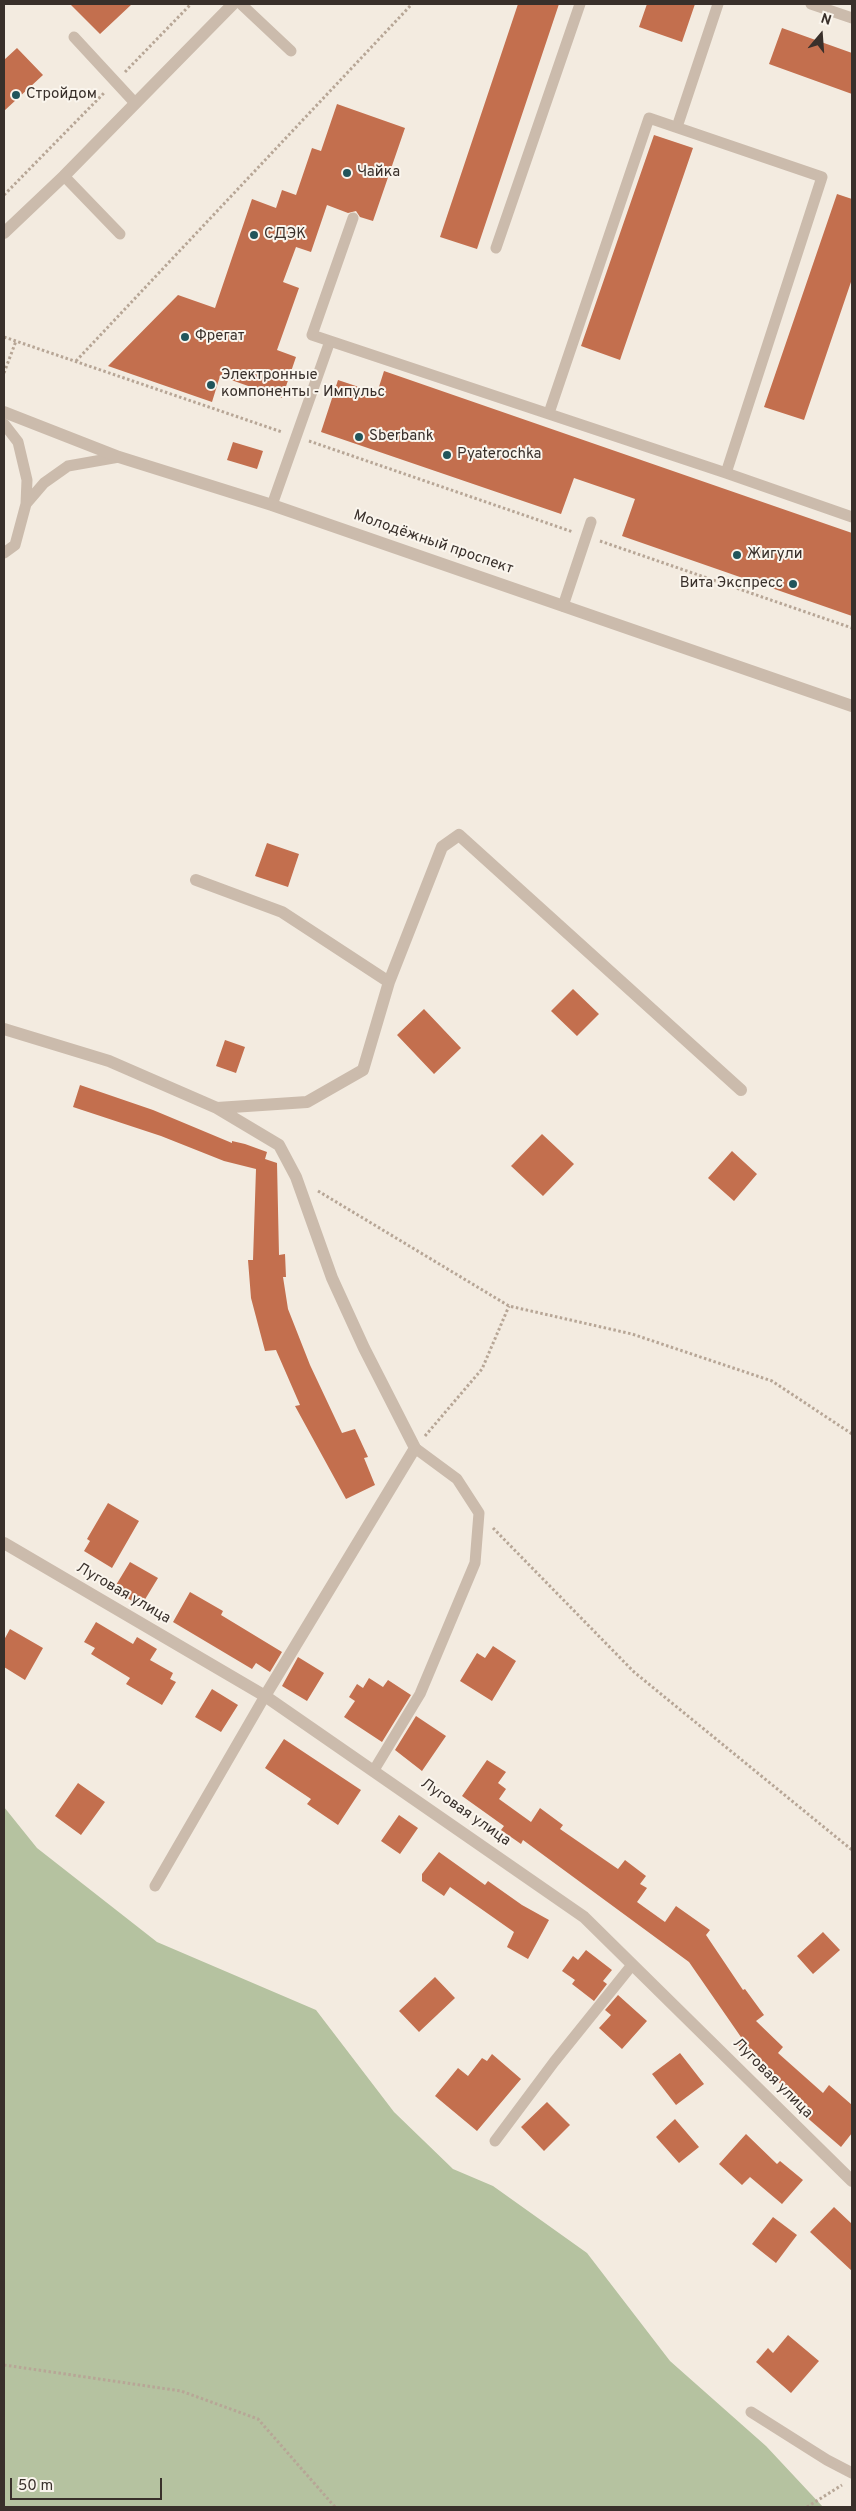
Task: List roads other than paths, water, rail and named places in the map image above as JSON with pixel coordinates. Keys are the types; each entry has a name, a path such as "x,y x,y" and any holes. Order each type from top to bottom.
{"street":[{"path":"4,233 64,176 233,4"},
{"name":"Молодёжный проспект","path":"4,412 119,457 272,505 852,706"},
{"path":"217,1108 307,1102 363,1070 389,982 442,847 459,835 741,1090"},
{"path":"196,880 282,912 389,982"},
{"path":"4,1029 109,1061 217,1108 278,1145 296,1177 332,1278 364,1348 415,1448 265,1696"},
{"name":"Луговая улица","path":"4,1543 265,1696 584,1917 852,2181"}],"lane":[{"path":"241,4 291,52"},
{"path":"496,248 580,4"},
{"path":"677,128 718,4"},
{"path":"811,4 852,18"},
{"path":"74,37 135,103"},
{"path":"549,413 649,118 822,177 726,473"},
{"path":"64,176 120,234"},
{"path":"353,218 312,335 549,413 852,517"},
{"path":"272,505 330,341"},
{"path":"4,424 18,442 27,480 26,504 15,545 4,553"},
{"path":"26,504 44,483 68,466 119,457"},
{"path":"564,606 590,522"},
{"path":"374,1770 420,1694 475,1563 478,1513 457,1479 415,1448"},
{"path":"155,1886 265,1696"},
{"path":"496,2141 554,2062 632,1965"},
{"path":"751,2412 827,2460 852,2473"}],"place":[{"name":"Стройдом","path":"16,95"},
{"name":"Чайка","path":"347,173"},
{"name":"СДЭК","path":"254,235"},
{"name":"Фрегат","path":"185,337"},
{"name":"Электронные компоненты - Импульс","path":"211,385"},
{"name":"Sberbank","path":"359,437"},
{"name":"Pyaterochka","path":"447,455"},
{"name":"Жигули","path":"737,555"},
{"name":"Вита Экспресс","path":"793,584"}]}
